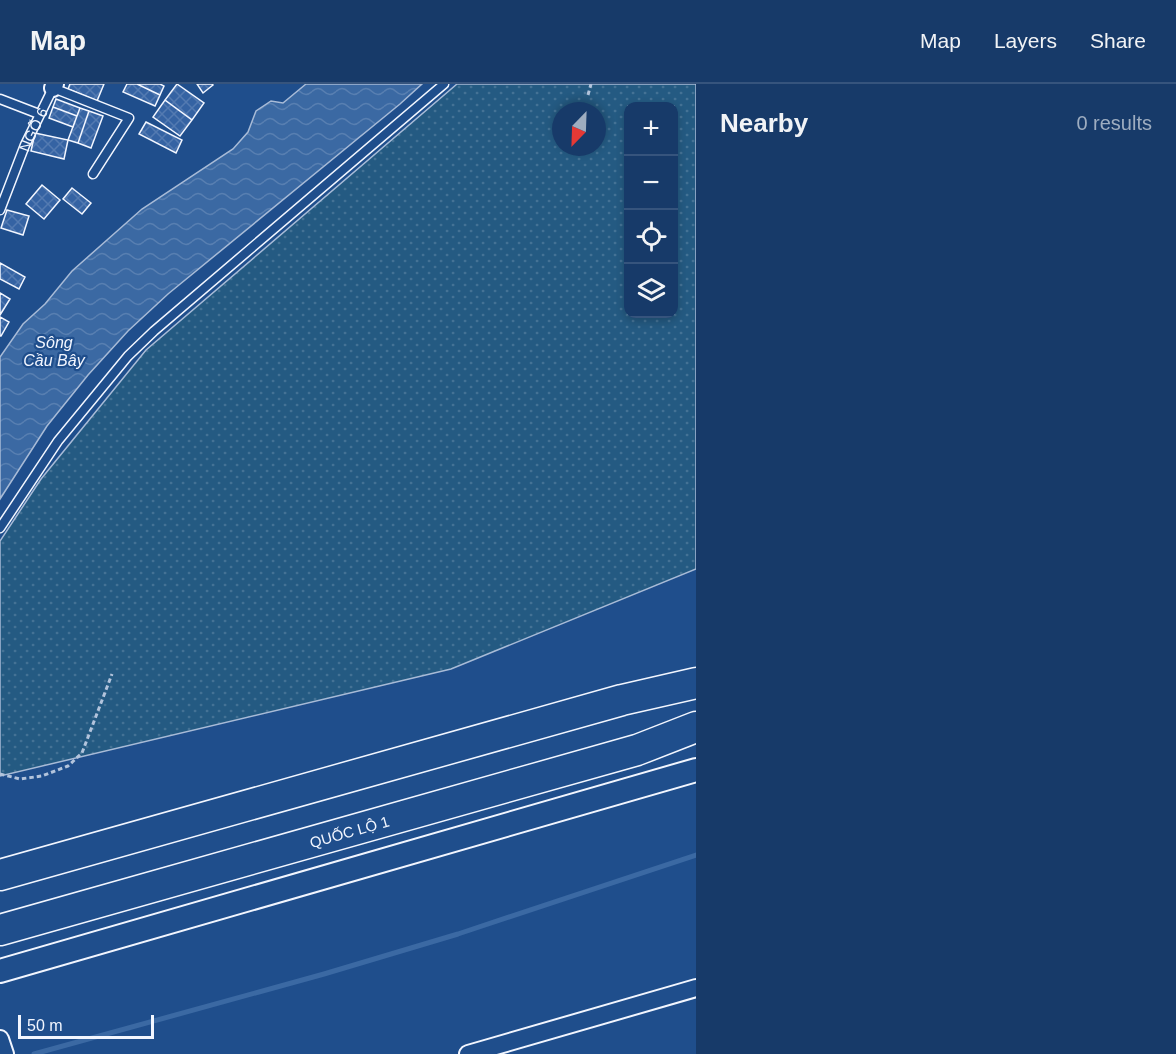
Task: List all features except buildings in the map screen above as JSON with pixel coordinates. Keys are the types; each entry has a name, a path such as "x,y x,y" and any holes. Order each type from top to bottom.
{"highway":[{"path":"228,810 328,766 696,661"},
{"path":"0,875 622,700 696,683"},
{"name":"QUỐC LỘ 1","path":"0,930 637,750 696,727"}],"main road":[{"path":"0,971 696,770"}],"street":[{"path":"468,1054 696,988"},
{"path":"0,1039 5,1054"}],"lane":[{"path":"0,528 58,441 128,356 154,331 444,84"},
{"path":"54,86 129,118 93,174"},
{"name":"NGÕ 6","path":"0,210 12,173 54,86"},
{"path":"0,99 39,114"}],"path":[{"path":"588,95 591,84"},
{"path":"0,774 20,779 42,776 68,766 82,753 112,674"}],"shaded area":[{"path":"457,84 696,84 696,569 451,669 0,776 0,541 41,479 146,350"}],"water":[{"name":"Sông Cầu Bây","path":"306,84 422,84 168,294 128,331 88,375 47,426 0,499 0,357 23,324 45,304 72,271 142,209 233,149 248,132 256,111 271,101 283,103"}],"waterway":[{"path":"34,1054 324,974 458,934 696,855"}]}
